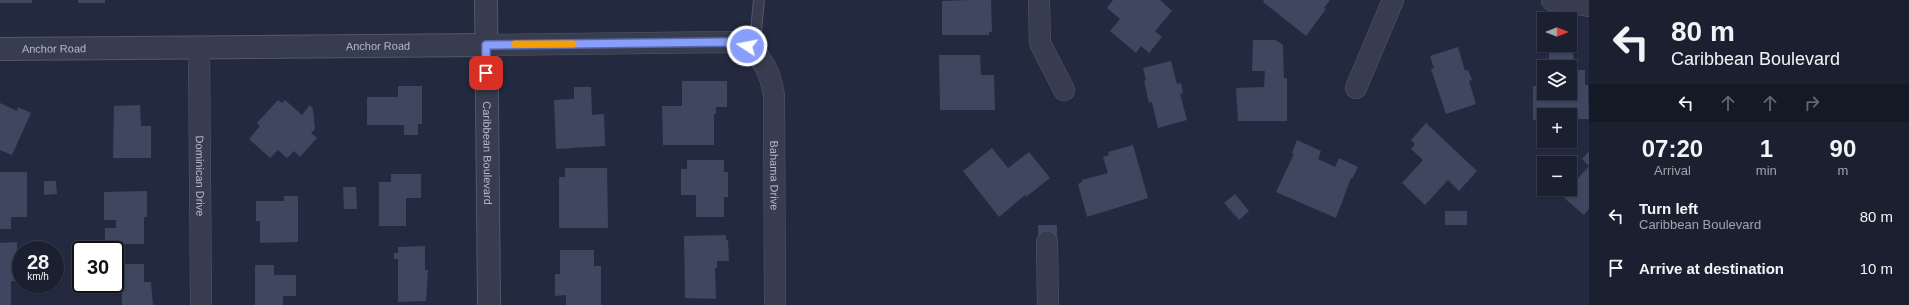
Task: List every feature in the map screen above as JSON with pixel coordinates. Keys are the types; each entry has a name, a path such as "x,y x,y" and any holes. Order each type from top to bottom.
{"street":[{"name":"Caribbean Boulevard","path":"486,0 489,305"},
{"path":"1039,0 1040,43 1064,90"},
{"path":"1356,88 1393,0"},
{"path":"1552,0 1589,6"},
{"name":"Anchor Road","path":"0,49 728,42 747,46 754,52"},
{"name":"Dominican Drive","path":"199,47 201,305"},
{"name":"Bahama Drive","path":"754,52 767,70 774,95 775,305"},
{"path":"1047,242 1048,305"}],"lane":[{"path":"754,52 759,0"}],"building":[{"path":"0,0 32,0 32,3 0,3"},
{"path":"78,0 105,0 105,3 78,3"},
{"path":"991,0 992,32 989,32 989,35 942,35 942,1"},
{"path":"1113,0 1160,0 1172,11 1155,31 1162,37 1149,53 1141,46 1136,53 1110,31 1120,19 1107,8"},
{"path":"1264,0 1330,0 1324,8 1326,9 1306,36 1263,2"},
{"path":"1253,40 1276,40 1283,45 1284,78 1287,78 1287,121 1238,121 1236,88 1264,87 1265,71 1252,71"},
{"path":"1458,47 1465,71 1468,70 1472,80 1469,81 1476,104 1446,114 1431,69 1434,68 1430,56"},
{"path":"1549,52 1573,52 1574,60 1549,60"},
{"path":"939,55 980,55 981,75 994,75 995,110 940,110"},
{"path":"1171,61 1177,84 1181,83 1183,93 1180,94 1187,120 1158,128 1152,102 1149,103 1144,81 1146,80 1143,68"},
{"path":"1577,70 1585,70 1585,85 1588,85 1589,119 1577,119 1577,108 1537,108 1537,120 1533,120 1533,86 1537,86 1537,100 1577,100"},
{"path":"682,81 727,81 727,107 716,107 716,114 714,114 714,145 663,145 662,106 682,106"},
{"path":"398,86 422,86 422,124 418,124 418,135 404,135 404,125 367,125 367,97 398,97"},
{"path":"574,87 591,87 592,115 604,114 605,146 556,149 554,100 574,99"},
{"path":"278,100 282,103 285,100 302,115 310,105 313,109 315,129 311,133 317,138 300,157 294,151 287,158 278,150 270,158 249,139 260,126 257,123"},
{"path":"0,103 17,111 18,107 31,113 12,155 0,150"},
{"path":"140,105 141,126 151,126 151,158 113,158 114,106"},
{"path":"1426,123 1477,171 1459,191 1448,180 1425,205 1402,183 1423,160 1411,149 1415,144 1411,140"},
{"path":"1297,140 1321,151 1318,159 1335,167 1339,158 1358,167 1352,179 1351,178 1336,218 1276,192 1294,154 1292,153"},
{"path":"1133,145 1148,198 1087,217 1078,184 1082,182 1082,180 1108,173 1103,157 1109,155 1108,152"},
{"path":"992,148 1008,168 1029,152 1050,178 1026,197 1025,195 999,217 963,171"},
{"path":"1589,151 1589,166 1582,159"},
{"path":"687,160 724,160 724,172 728,172 728,197 724,197 724,217 696,217 696,195 681,195 681,169 687,169"},
{"path":"1589,166 1589,209 1584,215 1562,196 1577,196 1577,179"},
{"path":"565,168 607,168 608,228 559,228 559,177 565,177"},
{"path":"0,172 27,172 27,217 11,217 11,229 0,229"},
{"path":"391,174 421,174 421,198 406,198 406,226 379,226 379,182 391,182"},
{"path":"44,181 56,181 57,194 44,195"},
{"path":"343,187 356,187 357,209 344,209"},
{"path":"147,191 147,217 144,217 144,244 124,244 124,241 105,241 105,228 116,228 116,220 104,220 104,192"},
{"path":"1235,194 1249,211 1239,220 1224,203"},
{"path":"284,196 298,196 298,242 260,243 260,221 256,221 256,201 284,201"},
{"path":"1445,211 1467,211 1467,225 1445,225"},
{"path":"1038,225 1057,225 1057,239 1038,239"},
{"path":"726,235 726,240 728,240 729,261 717,261 717,268 715,268 716,299 685,298 684,236"},
{"path":"12,242 11,305 0,305 0,243"},
{"path":"425,246 425,270 428,270 426,301 398,302 398,259 394,259 394,253 398,253 398,247"},
{"path":"560,250 594,250 594,266 601,266 601,305 566,305 566,295 555,296 555,274 560,274"},
{"path":"124,264 144,264 144,282 151,282 153,305 122,305 122,293 124,293"},
{"path":"255,265 274,265 274,275 296,275 296,296 283,296 283,305 255,305"}],"slow traffic":[{"path":"515,44 573,44"}],"route":[{"path":"486,73 486,45 736,42 747,46"}]}
